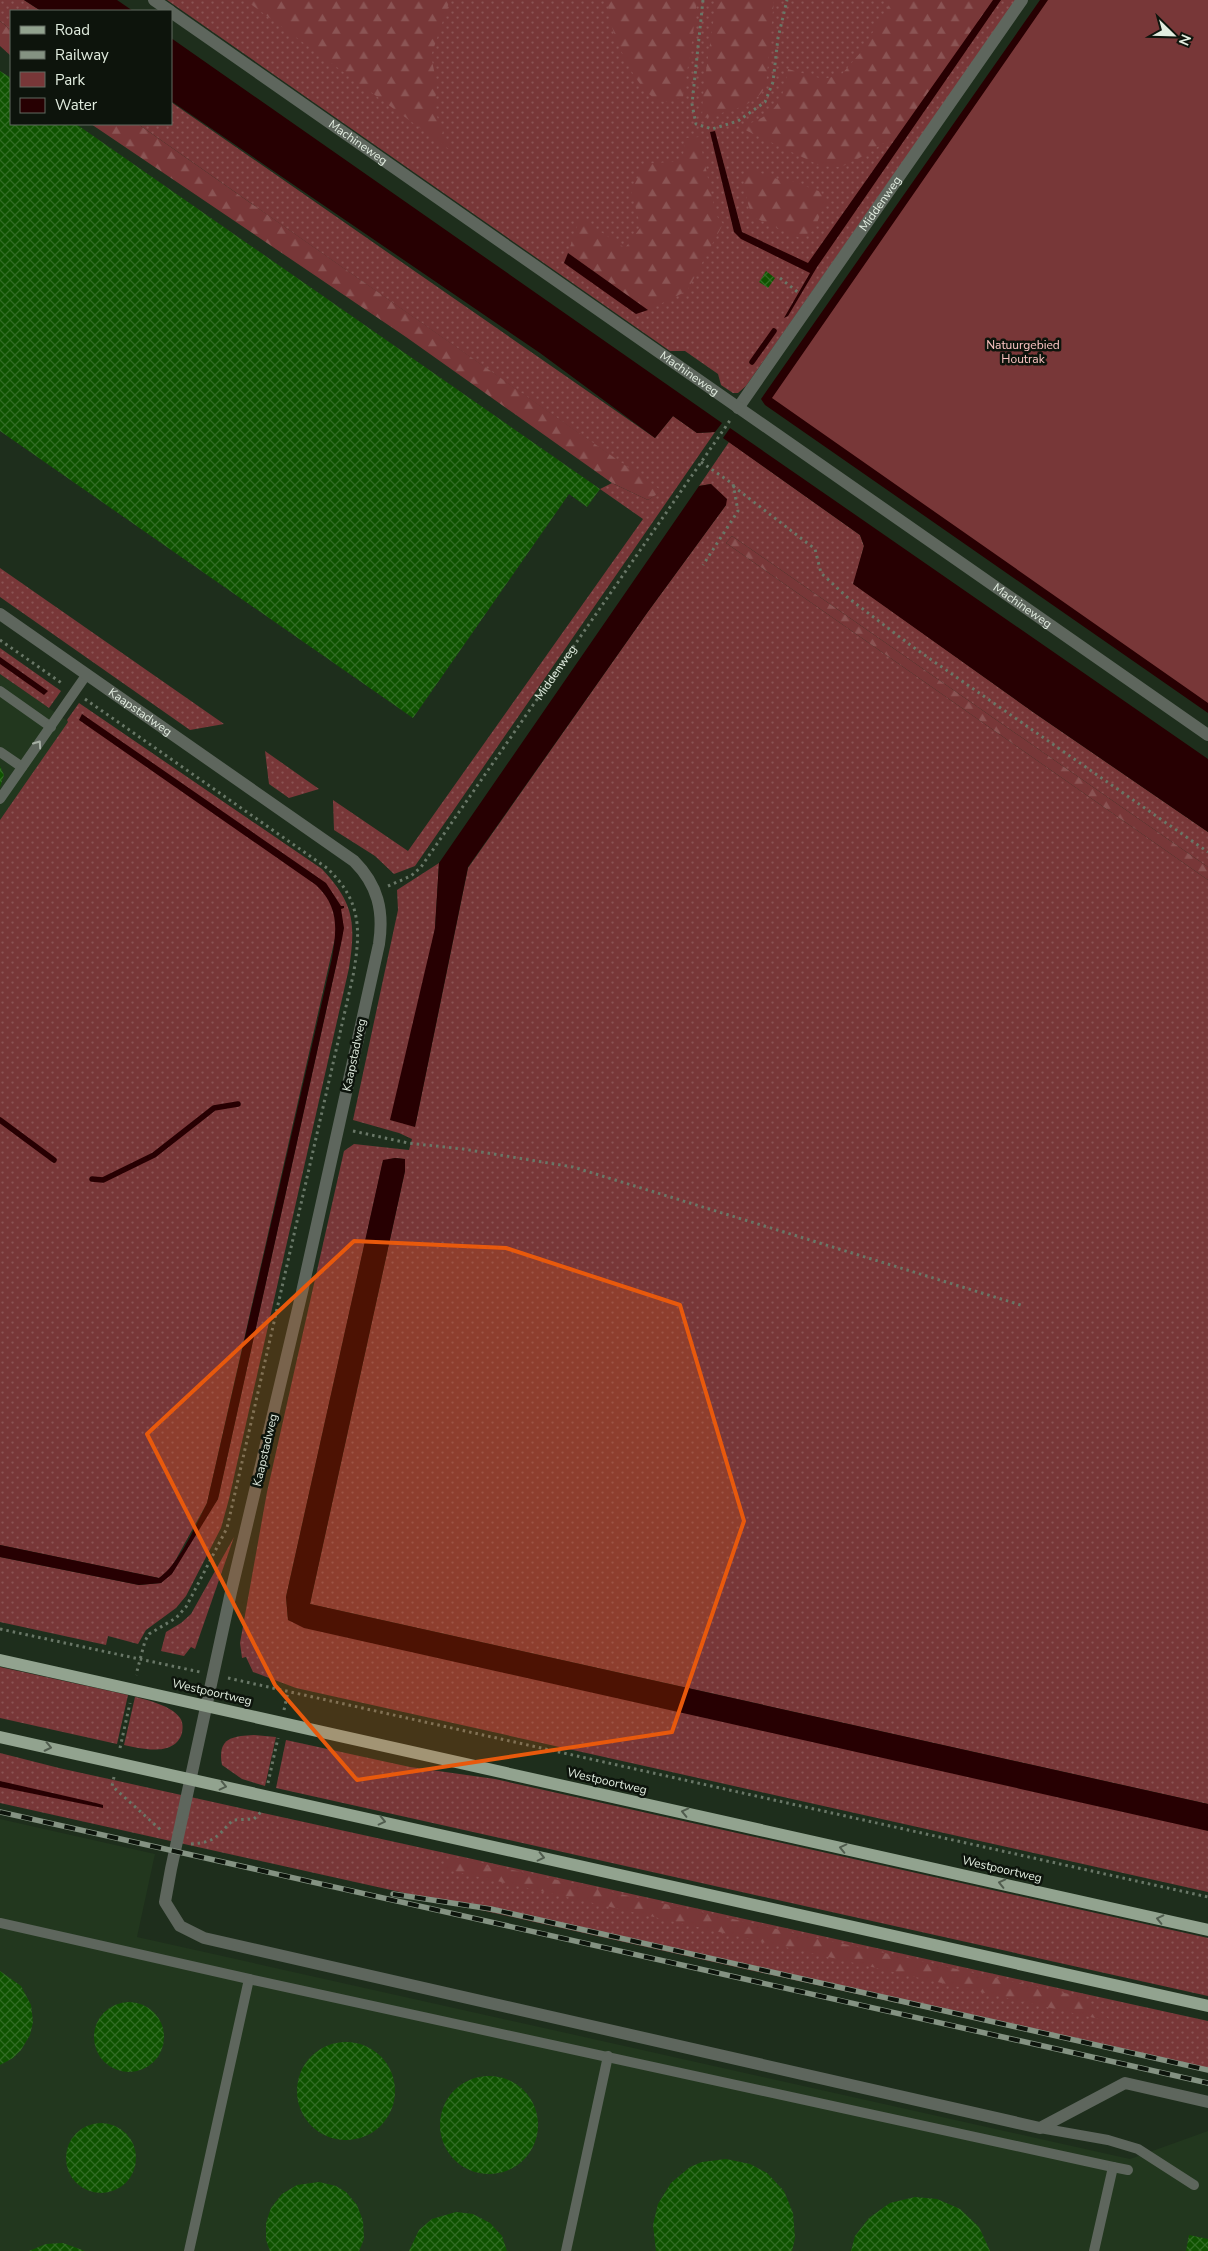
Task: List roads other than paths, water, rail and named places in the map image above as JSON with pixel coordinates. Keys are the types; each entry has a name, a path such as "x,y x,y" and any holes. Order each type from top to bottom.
{"main road":[{"name":"Westpoortweg","path":"0,1660 206,1704 1208,1930"},
{"path":"0,1737 1208,2006"}],"street":[{"name":"Machineweg","path":"154,0 168,10"},
{"name":"Middenweg","path":"736,412 1022,0"},
{"name":"Machineweg","path":"172,13 736,412 1208,735"},
{"name":"Kaapstadweg","path":"0,614 348,856 366,874 376,892 382,916 379,944 302,1292 206,1704 165,1902 180,1926 204,1938 1040,2128"},
{"path":"1040,2128 1125,2083 1208,2102"}],"lane":[{"path":"0,798 88,674"},
{"path":"0,691 51,727"},
{"path":"0,752 22,767"},
{"path":"0,1923 1128,2170"},
{"path":"188,2251 249,1979"},
{"path":"566,2251 608,2056"},
{"path":"1040,2128 1108,2140 1138,2149 1194,2185"},
{"path":"1094,2251 1114,2167"}],"water":[{"path":"24,0 117,0 132,10 39,10"},
{"path":"993,0 1001,0 817,267 788,316 784,318 810,273 741,239 734,232 710,132 715,131 742,232 808,263"},
{"path":"1040,0 1048,0 772,398 1208,703 1208,713 765,405 761,399"},
{"path":"172,39 722,423 715,432 697,433 673,416 655,438 540,353 172,102"},
{"path":"568,253 648,310 636,314 564,263"},
{"path":"730,428 1208,759 1208,832 1033,712 853,584 864,546 860,535 723,438"},
{"path":"711,484 727,499 726,505 647,613 468,867 415,1127 390,1120 435,928 439,863 699,486"},
{"path":"0,657 48,691 44,695 0,664"},
{"path":"82,714 326,883 341,906 344,906 341,909 344,928 342,939 218,1499 172,1574 161,1583 139,1585 0,1557 0,1545 159,1578 180,1554 192,1533 207,1503 332,958 335,928 329,901 316,885 79,720"},
{"path":"405,1159 405,1171 310,1604 1208,1804 1208,1831 304,1628 288,1620 286,1597 383,1160"},
{"path":"0,1781 96,1803 103,1805 103,1808 0,1787"}],"waterway":[{"path":"752,362 774,331"},
{"path":"92,1179 103,1180 154,1155 214,1108 238,1104"},
{"path":"0,1120 54,1160"}],"railway":[{"path":"0,1812 1208,2083"},
{"path":"393,1894 491,1909 1208,2070"}],"park label":[{"name":"Natuurgebied Houtrak","path":"1023,352"}]}
